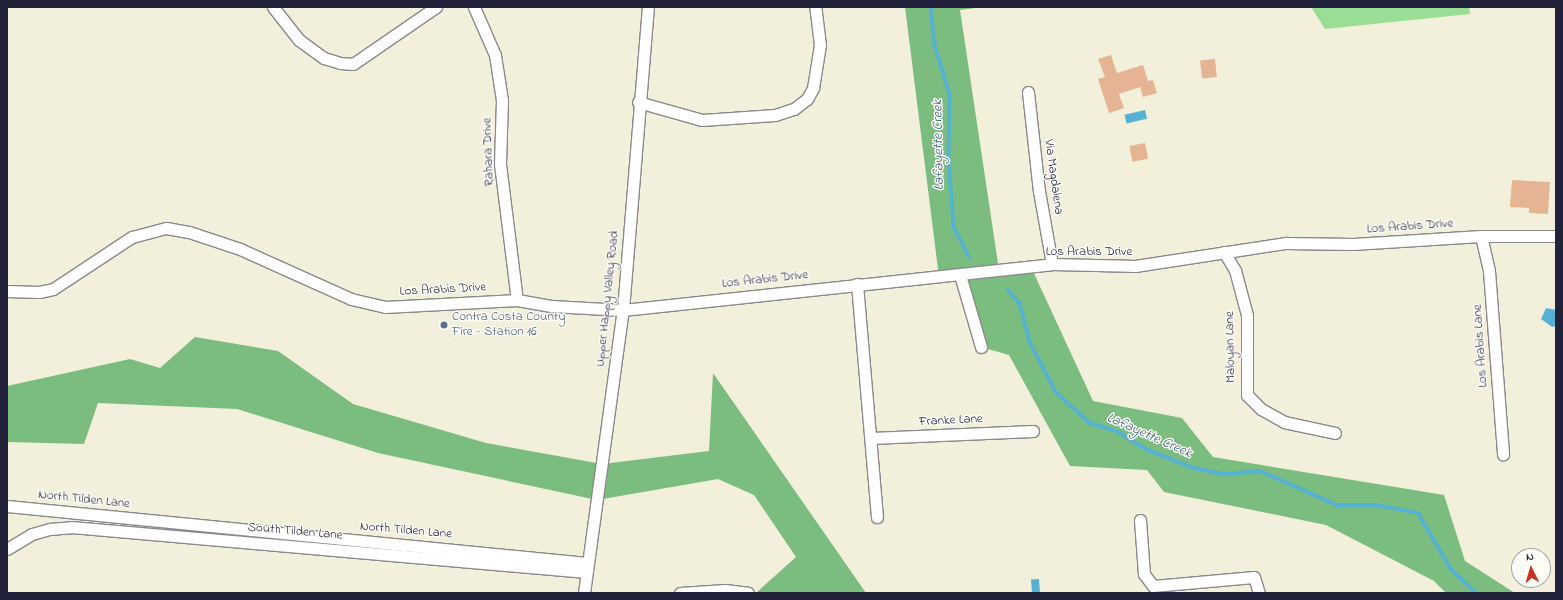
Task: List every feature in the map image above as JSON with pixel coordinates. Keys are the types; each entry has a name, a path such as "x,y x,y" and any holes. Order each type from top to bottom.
{"street":[{"path":"273,7 299,40 324,58 340,63 353,64 436,7"},
{"name":"Rahara Drive","path":"474,7 495,55 502,100 500,164 517,300"},
{"name":"Upper Happy Valley Road","path":"584,593 586,567 622,310 638,102 648,7"},
{"path":"638,102 702,120 775,115 794,109 807,99 813,88 820,45 816,7"},
{"name":"Via Magdalena","path":"1028,92 1039,191 1052,264"},
{"name":"Los Arabis Drive","path":"7,292 39,292 53,288 132,236 166,228 189,232 240,249 351,299 385,307 517,300 552,306 622,310 1052,264 1135,266 1286,243 1352,244 1481,236 1556,236"},
{"name":"Los Arabis Lane","path":"1481,236 1489,271 1503,454"},
{"name":"Maloyan Lane","path":"1224,252 1235,270 1247,315 1247,395 1261,409 1284,422 1335,433"},
{"path":"960,275 981,347"},
{"path":"857,284 872,438 870,452 876,517"},
{"name":"Franke Lane","path":"872,438 1032,431"},
{"name":"North Tilden Lane","path":"7,506 586,567"},
{"path":"1140,520 1144,574 1153,586 1254,578 1259,593"},
{"name":"South Tilden Lane","path":"7,549 32,534 50,529 71,527 586,567"},
{"path":"680,593 725,590 748,593"}],"green space":[{"path":"905,7 983,7 960,10 999,270 1031,267 1093,401 1182,418 1213,457 1444,495 1465,561 1515,593 1446,593 1434,581 1326,525 1164,492 1147,470 1070,466 1009,355 981,347 960,275 939,277"},
{"path":"1311,7 1469,7 1470,14 1325,29"},
{"path":"195,337 278,351 353,404 486,443 602,464 709,451 713,373 866,593 756,593 796,557 754,495 718,479 597,500 378,453 237,409 98,403 84,444 7,442 7,386 130,359 160,368"}],"water":[{"path":"1145,110 1147,119 1127,123 1125,115"},
{"path":"1546,308 1556,310 1556,326 1552,327 1541,319"},
{"path":"1039,579 1040,593 1032,593 1031,580"}],"building":[{"path":"1111,55 1117,73 1143,65 1148,81 1153,80 1157,93 1143,97 1140,87 1119,94 1124,108 1109,113 1098,79 1105,77 1098,59"},
{"path":"1215,59 1217,77 1202,78 1200,61"},
{"path":"1145,143 1148,159 1132,162 1129,146"},
{"path":"1512,180 1550,182 1548,214 1529,213 1529,208 1510,207"}],"waterway":[{"name":"Lafayette Creek","path":"931,7 935,45 950,95 949,160 954,227 969,256"},
{"name":"Lafayette Creek","path":"1008,290 1020,304 1030,342 1056,392 1090,423 1117,431 1148,450 1194,468 1225,474 1260,471 1337,505 1377,505 1418,513 1452,570 1477,593"}],"place":[{"name":"Contra Costa County Fire - Station 16","path":"444,325"}]}
